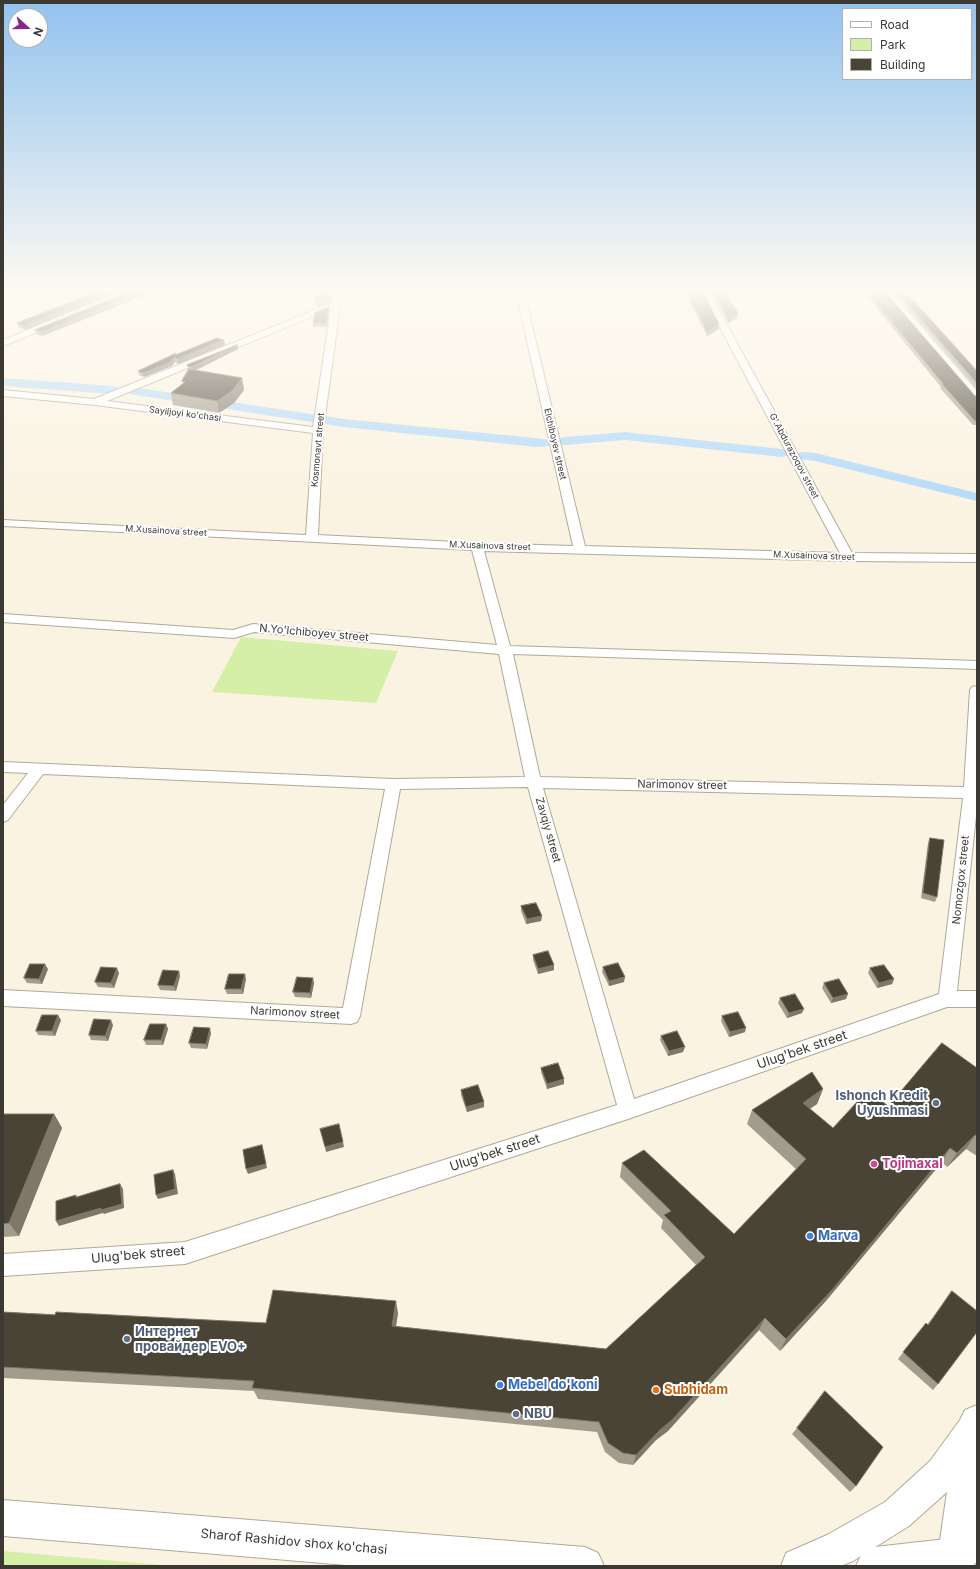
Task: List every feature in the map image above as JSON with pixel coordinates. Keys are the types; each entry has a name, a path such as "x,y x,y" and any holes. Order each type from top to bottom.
{"main road":[{"path":"875,1566 961,1553 975,1427"},
{"path":"799,1566 840,1548 897,1514 942,1473 975,1427"},
{"name":"Sharof Rashidov shox ko'chasi","path":"3,1518 585,1566"}],"street":[{"path":"96,402 186,365"},
{"name":"Kosmonavt street","path":"312,537 318,431 328,365"},
{"name":"Elchiboyev street","path":"537,365 580,549"},
{"name":"G'.Abdurazoqov street","path":"745,365 848,557"},
{"path":"950,365 977,397"},
{"name":"Sayiljoyi ko'chasi","path":"3,393 96,402 318,431"},
{"name":"M.Xusainova street","path":"3,523 312,537 477,547 848,557 977,558"},
{"name":"Zavqiy street","path":"477,547 505,650 534,782 628,1110"},
{"name":"N.Yo'lchiboyev street","path":"3,618 234,634 253,628 505,650"},
{"path":"505,650 977,665"},
{"name":"Nomozgoх street","path":"947,999 970,793 977,690"},
{"name":"Narimonov street","path":"3,767 393,784 534,782 970,793"},
{"path":"3,816 39,769"},
{"name":"Narimonov street","path":"3,998 351,1016 393,784"},
{"name":"Ulug'bek street","path":"3,1265 185,1253 628,1110 947,999 977,999"}],"green space":[{"path":"241,637 398,651 376,703 212,692"},
{"path":"3,1551 174,1566 3,1566"}],"building":[{"path":"150,365 163,365 143,373 138,371"},
{"path":"927,365 948,365 975,396 977,396 977,421 975,421"},
{"path":"961,365 972,365 977,371 977,383"},
{"path":"189,369 242,378 232,391 217,401 171,393 185,382 182,381"},
{"path":"930,838 944,840 937,897 923,893"},
{"path":"536,903 542,916 527,919 521,906"},
{"path":"548,951 554,965 538,969 533,955"},
{"path":"618,963 625,977 609,981 603,967"},
{"path":"30,964 45,964 39,979 24,978"},
{"path":"884,965 894,979 879,983 870,968"},
{"path":"101,967 117,968 111,983 95,982"},
{"path":"163,970 179,971 174,986 158,985"},
{"path":"229,974 245,974 241,989 225,989"},
{"path":"297,977 313,978 310,993 293,992"},
{"path":"839,979 848,994 833,998 824,983"},
{"path":"795,994 804,1009 789,1013 780,998"},
{"path":"738,1012 746,1028 730,1032 722,1016"},
{"path":"42,1015 58,1015 52,1031 36,1031"},
{"path":"94,1019 111,1020 105,1036 89,1035"},
{"path":"150,1024 166,1024 161,1040 144,1040"},
{"path":"194,1027 210,1028 206,1044 189,1043"},
{"path":"677,1031 685,1047 669,1051 661,1036"},
{"path":"942,1043 977,1068 977,1136 975,1135 957,1153 950,1148 832,1290 786,1339 765,1318 672,1420 636,1455 623,1453 608,1443 599,1422 252,1388 254,1381 3,1367 3,1312 55,1315 56,1312 266,1323 273,1290 396,1301 392,1326 606,1349 705,1257 664,1215 671,1211 622,1163 644,1150 734,1234 806,1159 752,1110 812,1072 823,1089 803,1103 833,1128 868,1090 888,1106"},
{"path":"558,1063 564,1079 547,1084 541,1068"},
{"path":"478,1085 484,1102 466,1107 461,1090"},
{"path":"3,1114 54,1114 9,1223 3,1224"},
{"path":"339,1124 343,1142 325,1147 320,1129"},
{"path":"262,1145 266,1164 246,1169 243,1150"},
{"path":"173,1170 175,1189 156,1195 154,1175"},
{"path":"120,1184 122,1204 101,1210 101,1208 56,1221 56,1201 76,1195 76,1197"},
{"path":"952,1291 977,1311 977,1332 938,1384 903,1352 926,1323 928,1325"},
{"path":"825,1391 883,1447 856,1486 797,1428"}],"waterway":[{"path":"3,382 113,390"},
{"path":"133,391 344,423 545,443"},
{"path":"565,441 625,436 782,453"},
{"path":"804,456 815,457 977,497"}],"place":[{"name":"Ishonch Kredit Uyushmasi","path":"936,1103"},
{"name":"Tojimaxal","path":"874,1164"},
{"name":"Marva","path":"810,1236"},
{"name":"Интернет провайдер EVO+","path":"127,1339"},
{"name":"Mebel do'koni","path":"500,1385"},
{"name":"Subhidam","path":"656,1390"},
{"name":"NBU","path":"516,1414"}]}
